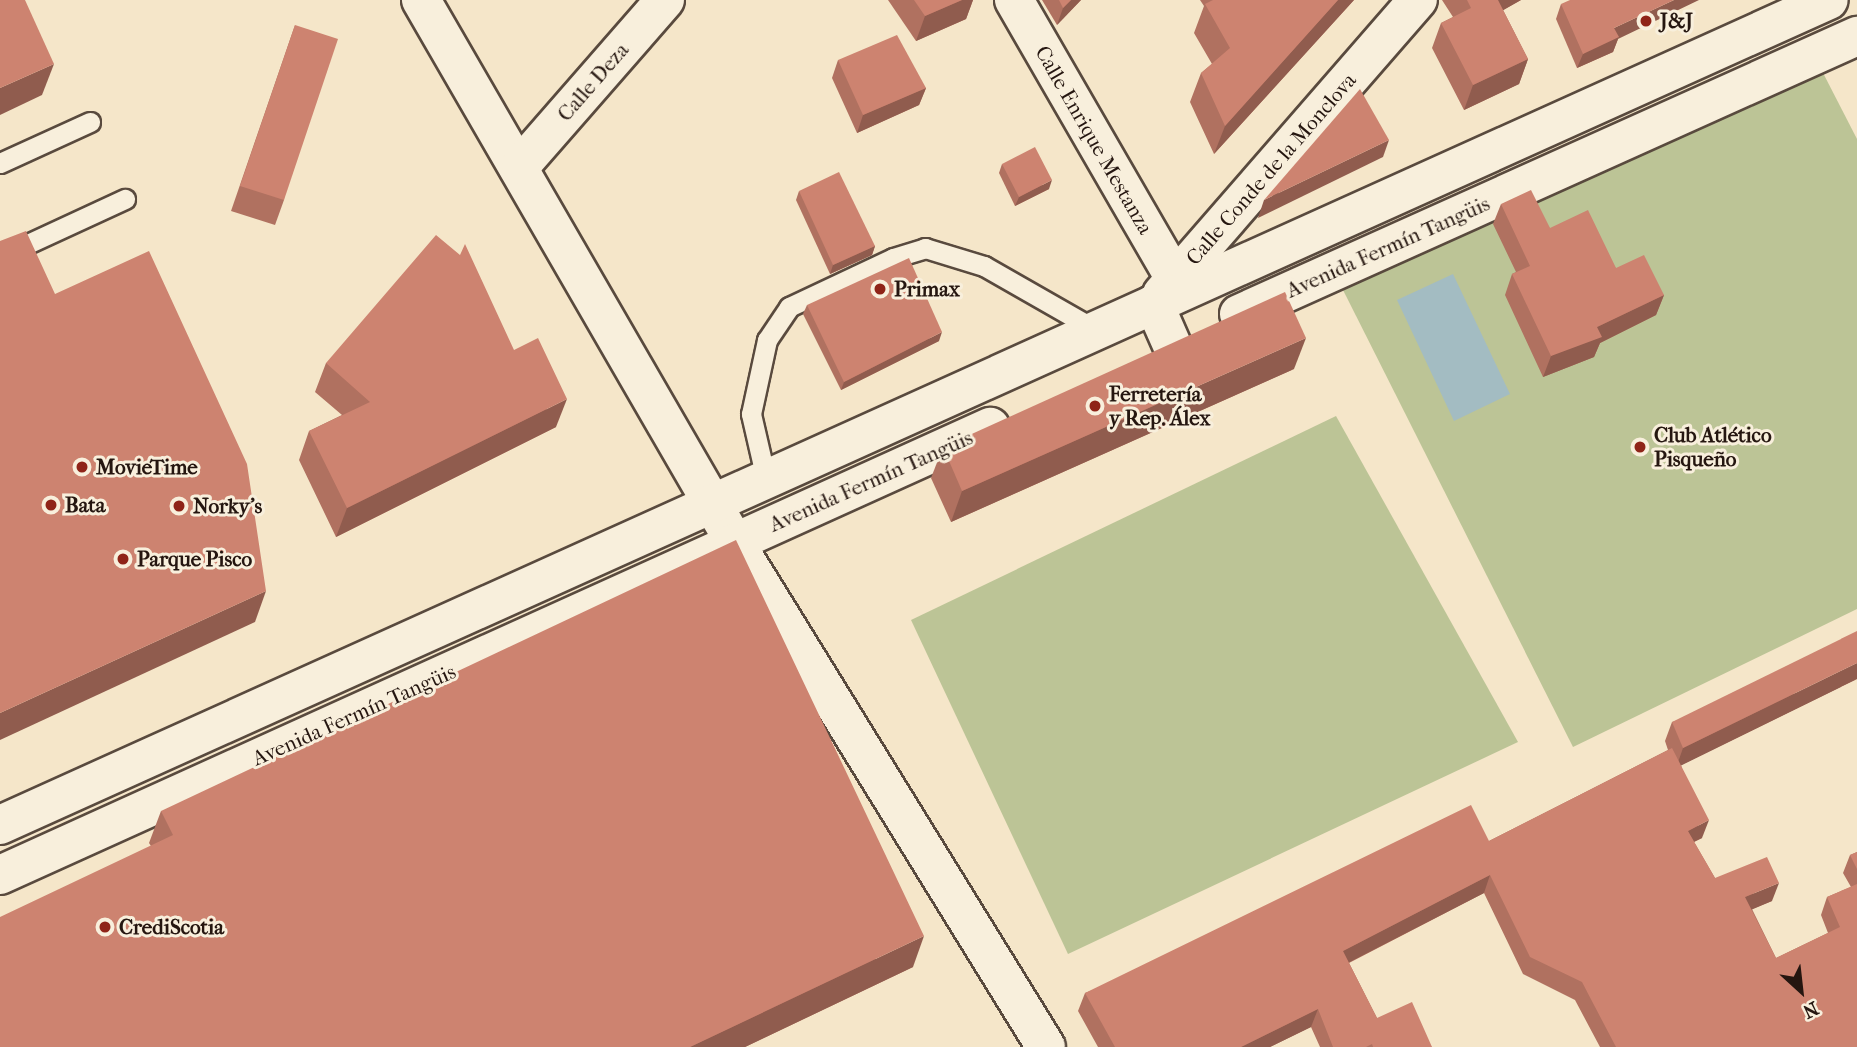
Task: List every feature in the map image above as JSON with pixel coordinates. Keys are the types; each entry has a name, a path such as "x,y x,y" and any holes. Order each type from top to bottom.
{"main road":[{"path":"421,0 521,165 735,543 1046,1047"},
{"name":"Calle Deza","path":"521,165 665,0"},
{"name":"Calle Enrique Mestanza","path":"1014,0 1164,292"},
{"name":"Calle Conde de la Monclova","path":"1164,292 1418,0"},
{"name":"Avenida Fermín Tangüis","path":"0,825 1096,330 1164,292 1829,0"},
{"name":"Avenida Fermín Tangüis","path":"1134,362 1857,36"},
{"path":"1164,292 1172,345"},
{"name":"Avenida Fermín Tangüis","path":"0,875 1022,413"},
{"path":"244,714 263,756"}],"lane":[{"path":"0,163 90,122"},
{"path":"6,253 125,199"},
{"path":"766,480 751,414 767,340 789,307 893,258 925,248 984,266 1096,330"}],"green space":[{"name":"Club Atlético Pisqueño","path":"1821,69 1857,139 1857,609 1573,747 1341,286"},
{"path":"1336,416 1518,742 1068,954 911,620"}],"water":[{"path":"1453,274 1510,394 1454,421 1397,300"}],"building":[{"path":"0,0 25,0 54,64 0,88"},
{"path":"914,0 962,0 925,16"},
{"path":"1059,0 1071,0 1063,8"},
{"path":"1213,0 1338,0 1225,126 1201,73 1230,48 1205,4"},
{"path":"1467,0 1498,0 1528,59 1473,85 1441,23 1471,8"},
{"path":"1570,0 1674,0 1614,28 1619,37 1583,54 1561,4"},
{"path":"295,25 338,39 284,200 240,186"},
{"path":"897,35 926,88 863,115 838,60"},
{"path":"1360,89 1389,140 1264,200"},
{"path":"1035,147 1052,180 1019,197 1002,164"},
{"path":"839,172 875,246 833,265 799,191"},
{"path":"1531,190 1550,228 1588,210 1616,268 1644,255 1664,295 1597,327 1602,337 1551,356 1512,274 1530,266 1501,204"},
{"name":"Parque Pisco","path":"26,231 55,294 149,251 247,464 266,591 0,713 0,241"},
{"path":"436,235 460,255 465,244 514,350 538,338 567,399 347,508 309,431 370,402 326,363"},
{"path":"909,258 942,332 844,382 807,305"},
{"path":"1285,292 1306,338 962,491 943,447"},
{"path":"736,540 924,936 690,1047 0,1047 0,917 173,835 161,811"},
{"path":"1857,631 1857,663 1683,748 1672,722"},
{"path":"1672,748 1709,820 1688,831 1715,878 1767,857 1779,883 1745,897 1776,958 1840,927 1827,897 1857,884 1857,1047 1616,1047 1582,982 1530,957 1490,875 1343,951 1377,1018 1412,1002 1432,1047 1373,1047 1372,1044 1366,1047 1333,1047 1318,1009 1241,1047 1115,1047 1085,993 1471,805 1489,841"},
{"path":"1857,852 1857,869 1850,855"}],"place":[{"name":"J&J","path":"1646,21"},
{"name":"Primax","path":"880,289"},
{"name":"Ferretería y Rep. Álex","path":"1095,406"},
{"name":"Club Atlético Pisqueño","path":"1640,447"},
{"name":"MovieTime","path":"82,467"},
{"name":"Bata","path":"51,505"},
{"name":"Norky's","path":"179,506"},
{"name":"Parque Pisco","path":"123,559"},
{"name":"CrediScotia","path":"105,927"}]}
